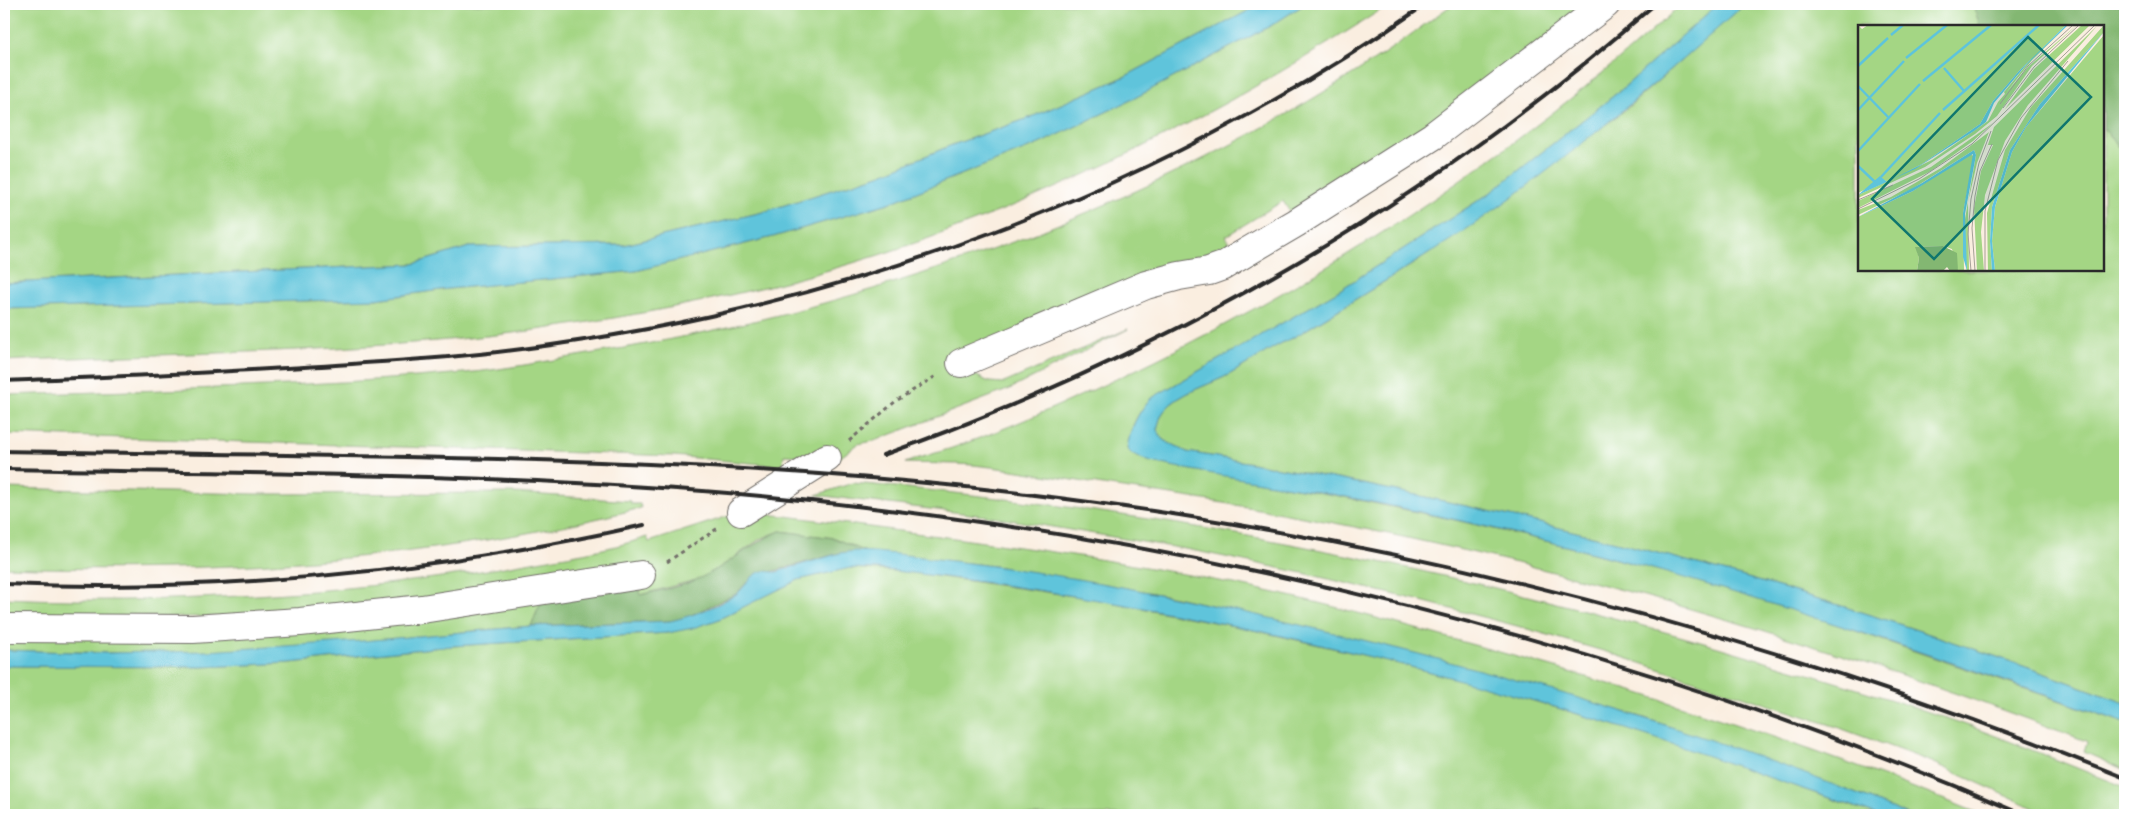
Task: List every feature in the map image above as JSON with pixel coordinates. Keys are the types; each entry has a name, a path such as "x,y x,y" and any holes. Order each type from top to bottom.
{"lane":[{"path":"961,363 1146,285 1179,276 1209,271 1238,258 1433,136 1606,4"},
{"path":"741,512 827,458"},
{"path":"4,628 193,629 300,622 422,609 641,575"}],"path":[{"path":"827,458 914,388 961,363"},
{"path":"641,575 676,556 741,512"}],"green space":[{"path":"4,4 1261,4 1124,77 1029,118 952,145 882,174 763,212 624,245 469,247 413,264 4,283"},
{"path":"1305,4 1390,4 1221,106 1103,166 982,218 921,241 825,271 727,296 628,316 464,339 333,348 4,361 4,309 376,299 448,289 636,271 773,237 889,203 1039,144 1131,100 1272,25"},
{"path":"1453,4 1590,4 1444,114 1330,190 1291,214 1283,201 1226,236 1232,249 965,370 989,382 1004,383 1128,329 1010,389 874,441 858,444 838,459 784,455 783,463 790,463 782,466 674,456 4,434 4,395 292,385 407,378 481,371 601,352 700,333 799,310 897,282 994,249 1090,211 1183,169 1273,122 1359,70"},
{"path":"1682,4 1718,4 1621,90 1490,193 1338,291 1150,399 1141,410 1135,422 1127,449 1133,455 1151,462 1339,496 1554,543 1692,579 1797,611 2125,723 2125,770 2084,752 2086,741 1970,698 1734,622 1615,588 1495,558 1374,531 1252,508 993,467 964,464 905,463 958,446 999,430 1097,388 1176,350 1253,309 1329,265 1477,169 1548,117 1616,62"},
{"path":"1745,4 1973,4 1980,25 1858,25 1858,271 2104,271 2104,129 2125,154 2125,703 1896,623 1662,554 1545,524 1426,497 1307,473 1187,452 1163,440 1157,429 1163,413 1170,404 1196,389 1232,373 1418,261 1500,205 1625,110"},
{"path":"1973,4 2125,4 2125,154 2104,129 2104,25 1980,25"},
{"path":"853,483 967,494 1081,509 1194,527 1307,547 1531,597 1752,657 1890,699 1972,727 2125,787 2125,815 2049,815 1932,762 1837,727 1610,653 1417,600 1303,573 1191,550 986,516 816,495"},
{"path":"4,488 256,494 515,493 631,501 631,504 640,504 641,508 563,526 484,541 324,560 164,568 4,567"},
{"path":"741,512 824,521 1051,552 1147,567 1311,601 1529,660 1661,700 1791,743 1983,815 1908,815 1857,794 1642,717 1383,645 1176,597 995,566 866,552 834,538 780,531 760,539 722,566 699,579 640,595 640,587 273,616 4,619 4,598 121,600 198,598 314,591 444,577 584,553 647,537 649,542"},
{"path":"780,531 834,538 866,552 840,553 752,577 736,594 685,618 670,621 531,626 542,600 640,587 640,595 678,586 710,573 758,542"},
{"path":"850,568 907,572 1094,599 1244,628 1372,657 1477,684 1661,739 1877,815 4,815 4,666 202,667 290,663 452,646 668,633 717,620 798,580"},
{"path":"542,600 531,626 328,644 205,652 130,653 4,650 4,637"}],"water":[{"path":"1261,4 1305,4 1272,25 1131,100 1039,144 889,203 773,237 636,271 448,289 376,299 4,309 4,283 413,264 469,247 624,245 763,212 882,174 952,145 1029,118 1124,77"},
{"path":"1718,4 1745,4 1594,134 1500,206 1425,256 1296,336 1232,373 1170,404 1163,413 1157,429 1163,440 1187,452 1307,473 1545,524 1779,587 1896,623 2125,703 2125,723 1842,626 1627,562 1527,536 1418,512 1336,495 1151,462 1133,455 1127,449 1135,422 1141,410 1150,399 1338,291 1490,193 1621,90"},
{"path":"855,551 880,552 989,565 1096,582 1239,611 1409,652 1494,674 1662,724 1827,782 1908,815 1877,815 1652,737 1434,673 1324,646 1213,621 1101,601 989,583 877,569 850,568 798,580 717,620 693,628 668,633 452,646 290,663 202,667 4,666 4,650 106,653 206,651 362,641 531,626 670,621 703,611 735,595 759,572 776,572 840,553"}],"railway":[{"path":"4,381 274,369 482,354 643,330 762,304 879,271 995,231 1107,185 1217,131 1323,71 1426,4"},
{"path":"883,455 988,415 1092,370 1192,320 1291,266 1386,208 1479,144 1569,76 1655,4"},
{"path":"4,451 378,456 628,463 878,479 1002,491 1146,510 1290,534 1432,563 1574,597 1714,635 1852,678 1990,726 2125,778"},
{"path":"4,469 383,476 667,488 761,496 924,514 1085,539 1246,569 1405,606 1563,648 1719,698 1872,753 2024,815"},
{"path":"4,584 165,585 246,582 326,576 406,567 485,555 644,525"}]}
